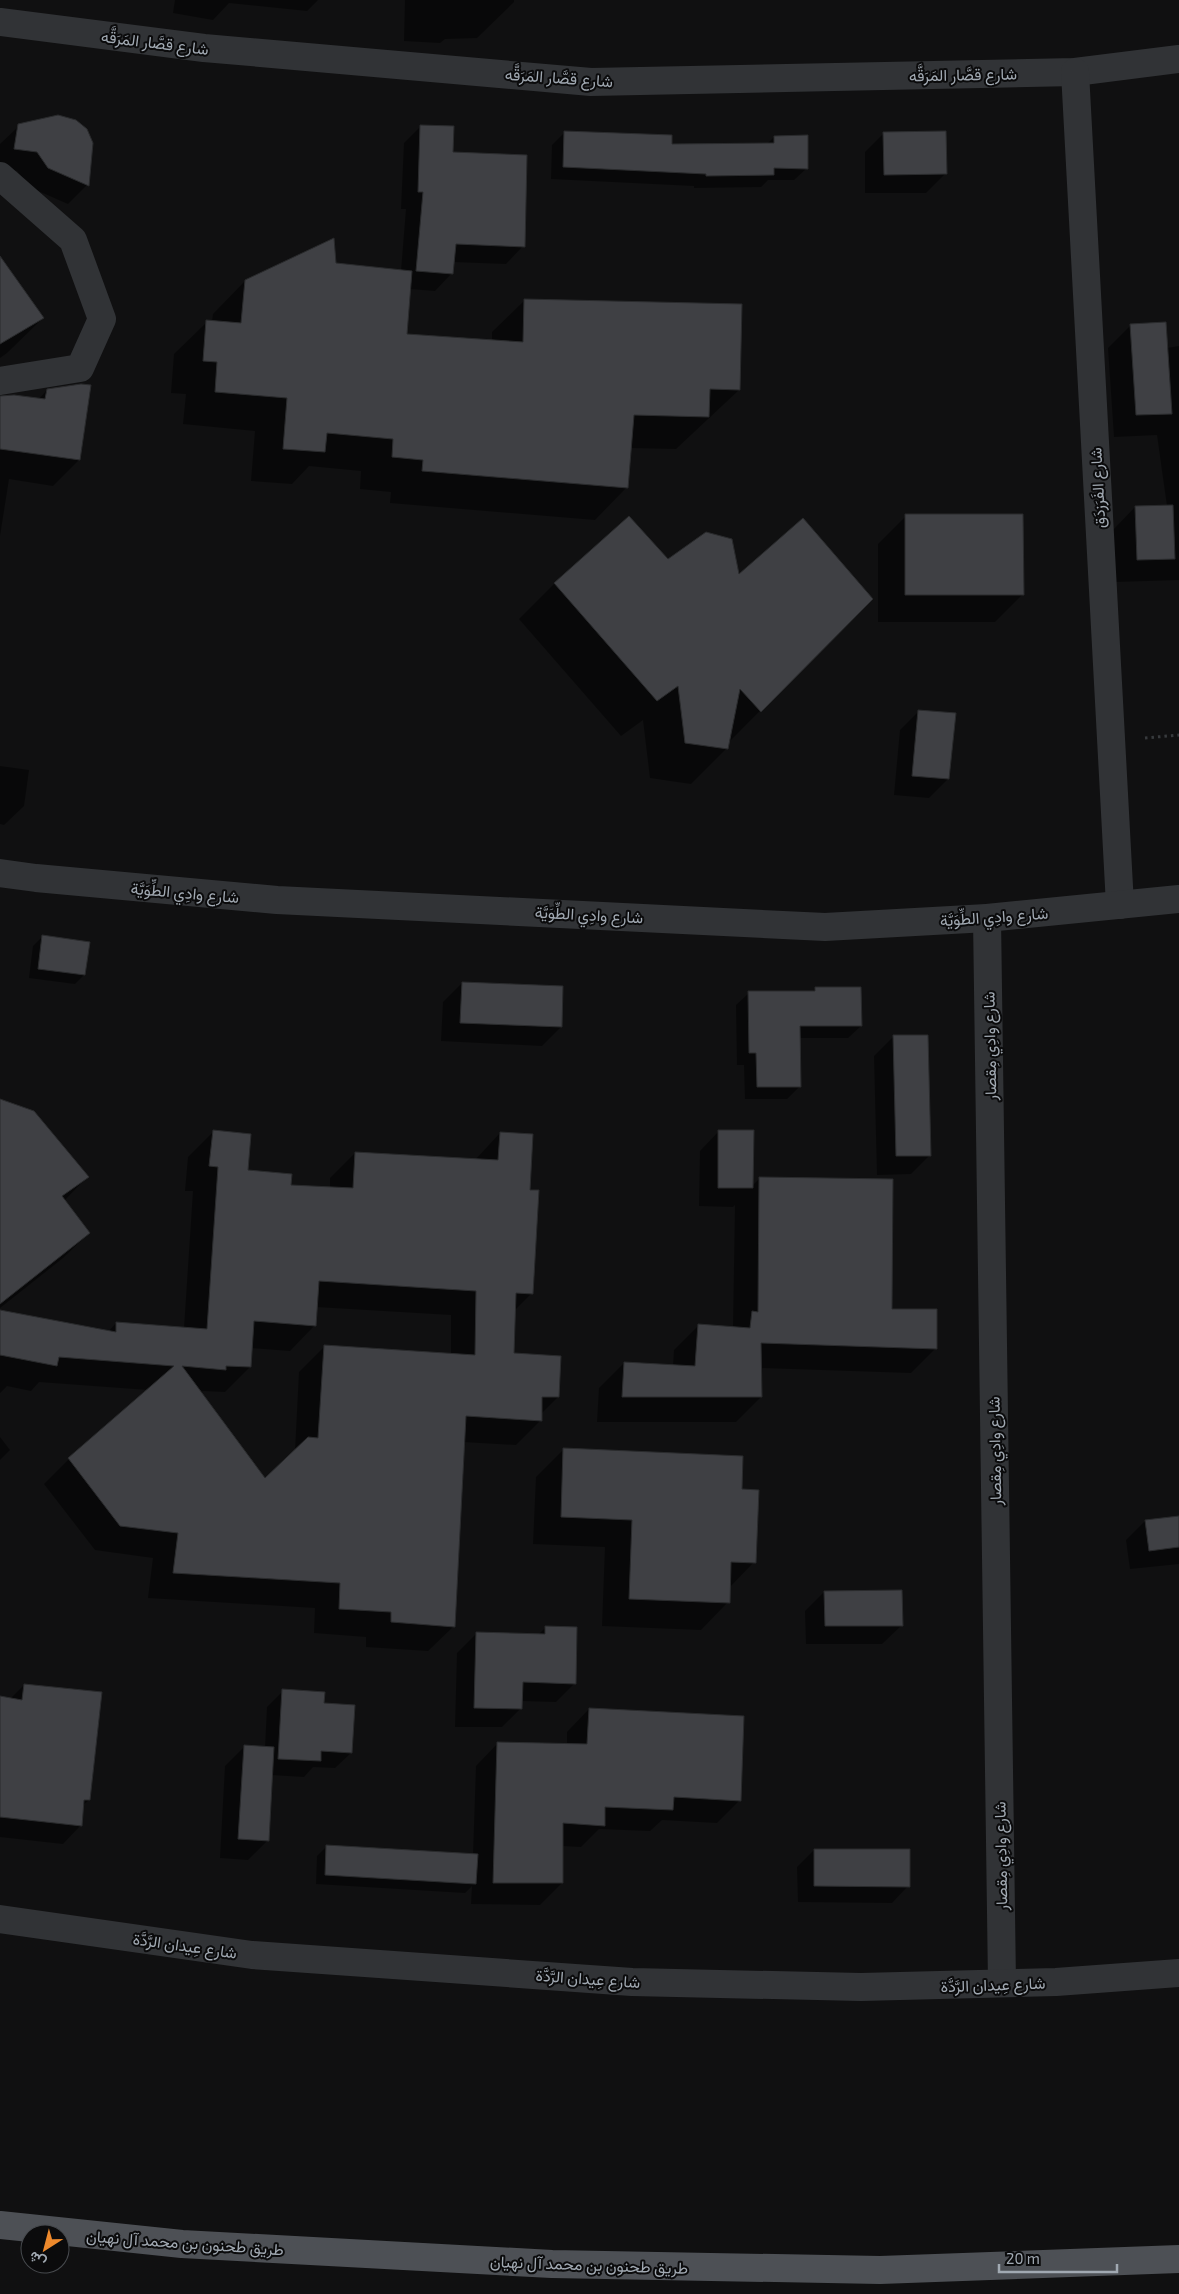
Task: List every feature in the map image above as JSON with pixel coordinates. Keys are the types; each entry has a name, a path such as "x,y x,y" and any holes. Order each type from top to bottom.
{"main road":[{"name":"طريق طحنون بن محمد آل نهيان","path":"0,2225 182,2244 552,2264 880,2270 1179,2259"}],"street":[{"name":"شارع قصَّار المَرَقَّه","path":"0,22 204,48 591,82 1075,72 1179,59"},
{"name":"شارع الفَرَزدَق","path":"1075,72 1120,905"},
{"path":"0,176 73,240 102,319 80,368 0,381"},
{"name":"شارع وادِي الطِّوَيَّة","path":"0,873 46,879 277,900 825,927 987,918 1179,899"},
{"name":"شارع وادِي مِقصار","path":"987,918 1002,1984"},
{"name":"شارع عِيدان الرَّدَّة","path":"0,1919 252,1955 632,1982 861,1987 1002,1984 1179,1974"}],"building":[{"path":"58,115 76,120 87,129 93,143 89,186 48,168 37,152 14,149 18,124"},
{"path":"420,125 454,126 453,152 527,155 525,247 456,244 453,274 416,271 423,192 418,192"},
{"path":"564,131 672,135 672,144 774,143 774,136 808,135 808,169 774,168 774,175 706,176 706,174 563,167"},
{"path":"946,131 947,174 884,175 883,132"},
{"path":"334,238 336,263 412,271 407,334 523,342 524,299 742,304 740,390 710,389 709,417 634,415 628,488 422,471 423,460 392,457 393,439 327,433 325,452 283,449 287,398 215,392 217,362 203,361 206,320 241,323 245,280"},
{"path":"0,256 44,318 0,344"},
{"path":"1166,322 1172,414 1136,415 1130,324"},
{"path":"81,384 91,385 80,460 0,449 0,396 14,395 45,399 47,389"},
{"path":"1173,505 1175,559 1137,560 1135,506"},
{"path":"905,514 1023,514 1024,595 905,595"},
{"path":"629,516 668,559 706,532 732,539 739,574 803,518 873,599 761,712 740,689 728,749 685,743 678,686 657,701 554,583"},
{"path":"918,710 956,713 949,779 912,776"},
{"path":"42,935 90,942 85,975 38,969"},
{"path":"462,982 563,986 562,1027 460,1023"},
{"path":"815,987 861,987 862,1026 800,1026 801,1087 757,1087 756,1053 749,1053 748,991 815,991"},
{"path":"893,1035 928,1035 931,1156 896,1156"},
{"path":"0,1099 34,1111 89,1177 62,1196 90,1233 0,1304"},
{"path":"213,1130 251,1134 248,1170 292,1174 291,1185 353,1188 355,1152 498,1160 500,1132 533,1134 530,1190 539,1190 533,1294 516,1293 514,1353 561,1356 559,1397 542,1397 542,1421 466,1416 455,1627 391,1622 391,1612 339,1609 340,1583 173,1573 178,1533 120,1526 68,1458 174,1366 59,1357 57,1366 0,1355 0,1310 116,1332 116,1322 207,1329 218,1167 209,1166","holes":["319,1281 476,1291 475,1355 324,1345 318,1438 308,1437 265,1478 182,1366 226,1370 226,1366 251,1367 254,1321 316,1326"]},
{"path":"718,1130 754,1130 753,1188 718,1188"},
{"path":"759,1177 893,1179 892,1309 937,1309 937,1349 761,1343 762,1397 622,1397 624,1362 695,1366 698,1324 750,1328 752,1311 758,1312"},
{"path":"563,1448 743,1456 742,1489 759,1490 756,1563 731,1562 730,1603 629,1599 632,1520 561,1517"},
{"path":"1179,1516 1179,1547 1149,1551 1145,1520"},
{"path":"902,1590 903,1626 825,1626 824,1591"},
{"path":"545,1626 577,1627 576,1684 523,1682 522,1709 474,1708 476,1632 545,1634"},
{"path":"24,1684 102,1692 90,1800 84,1800 82,1826 0,1817 0,1696 22,1700"},
{"path":"282,1689 325,1692 324,1703 355,1705 352,1753 321,1751 321,1761 278,1759"},
{"path":"589,1708 744,1716 741,1801 674,1797 673,1810 605,1807 605,1826 563,1823 563,1883 493,1883 497,1742 587,1744"},
{"path":"244,1745 274,1747 269,1841 238,1839"},
{"path":"326,1845 478,1854 476,1884 325,1875"},
{"path":"814,1849 910,1849 910,1887 814,1886"}]}
